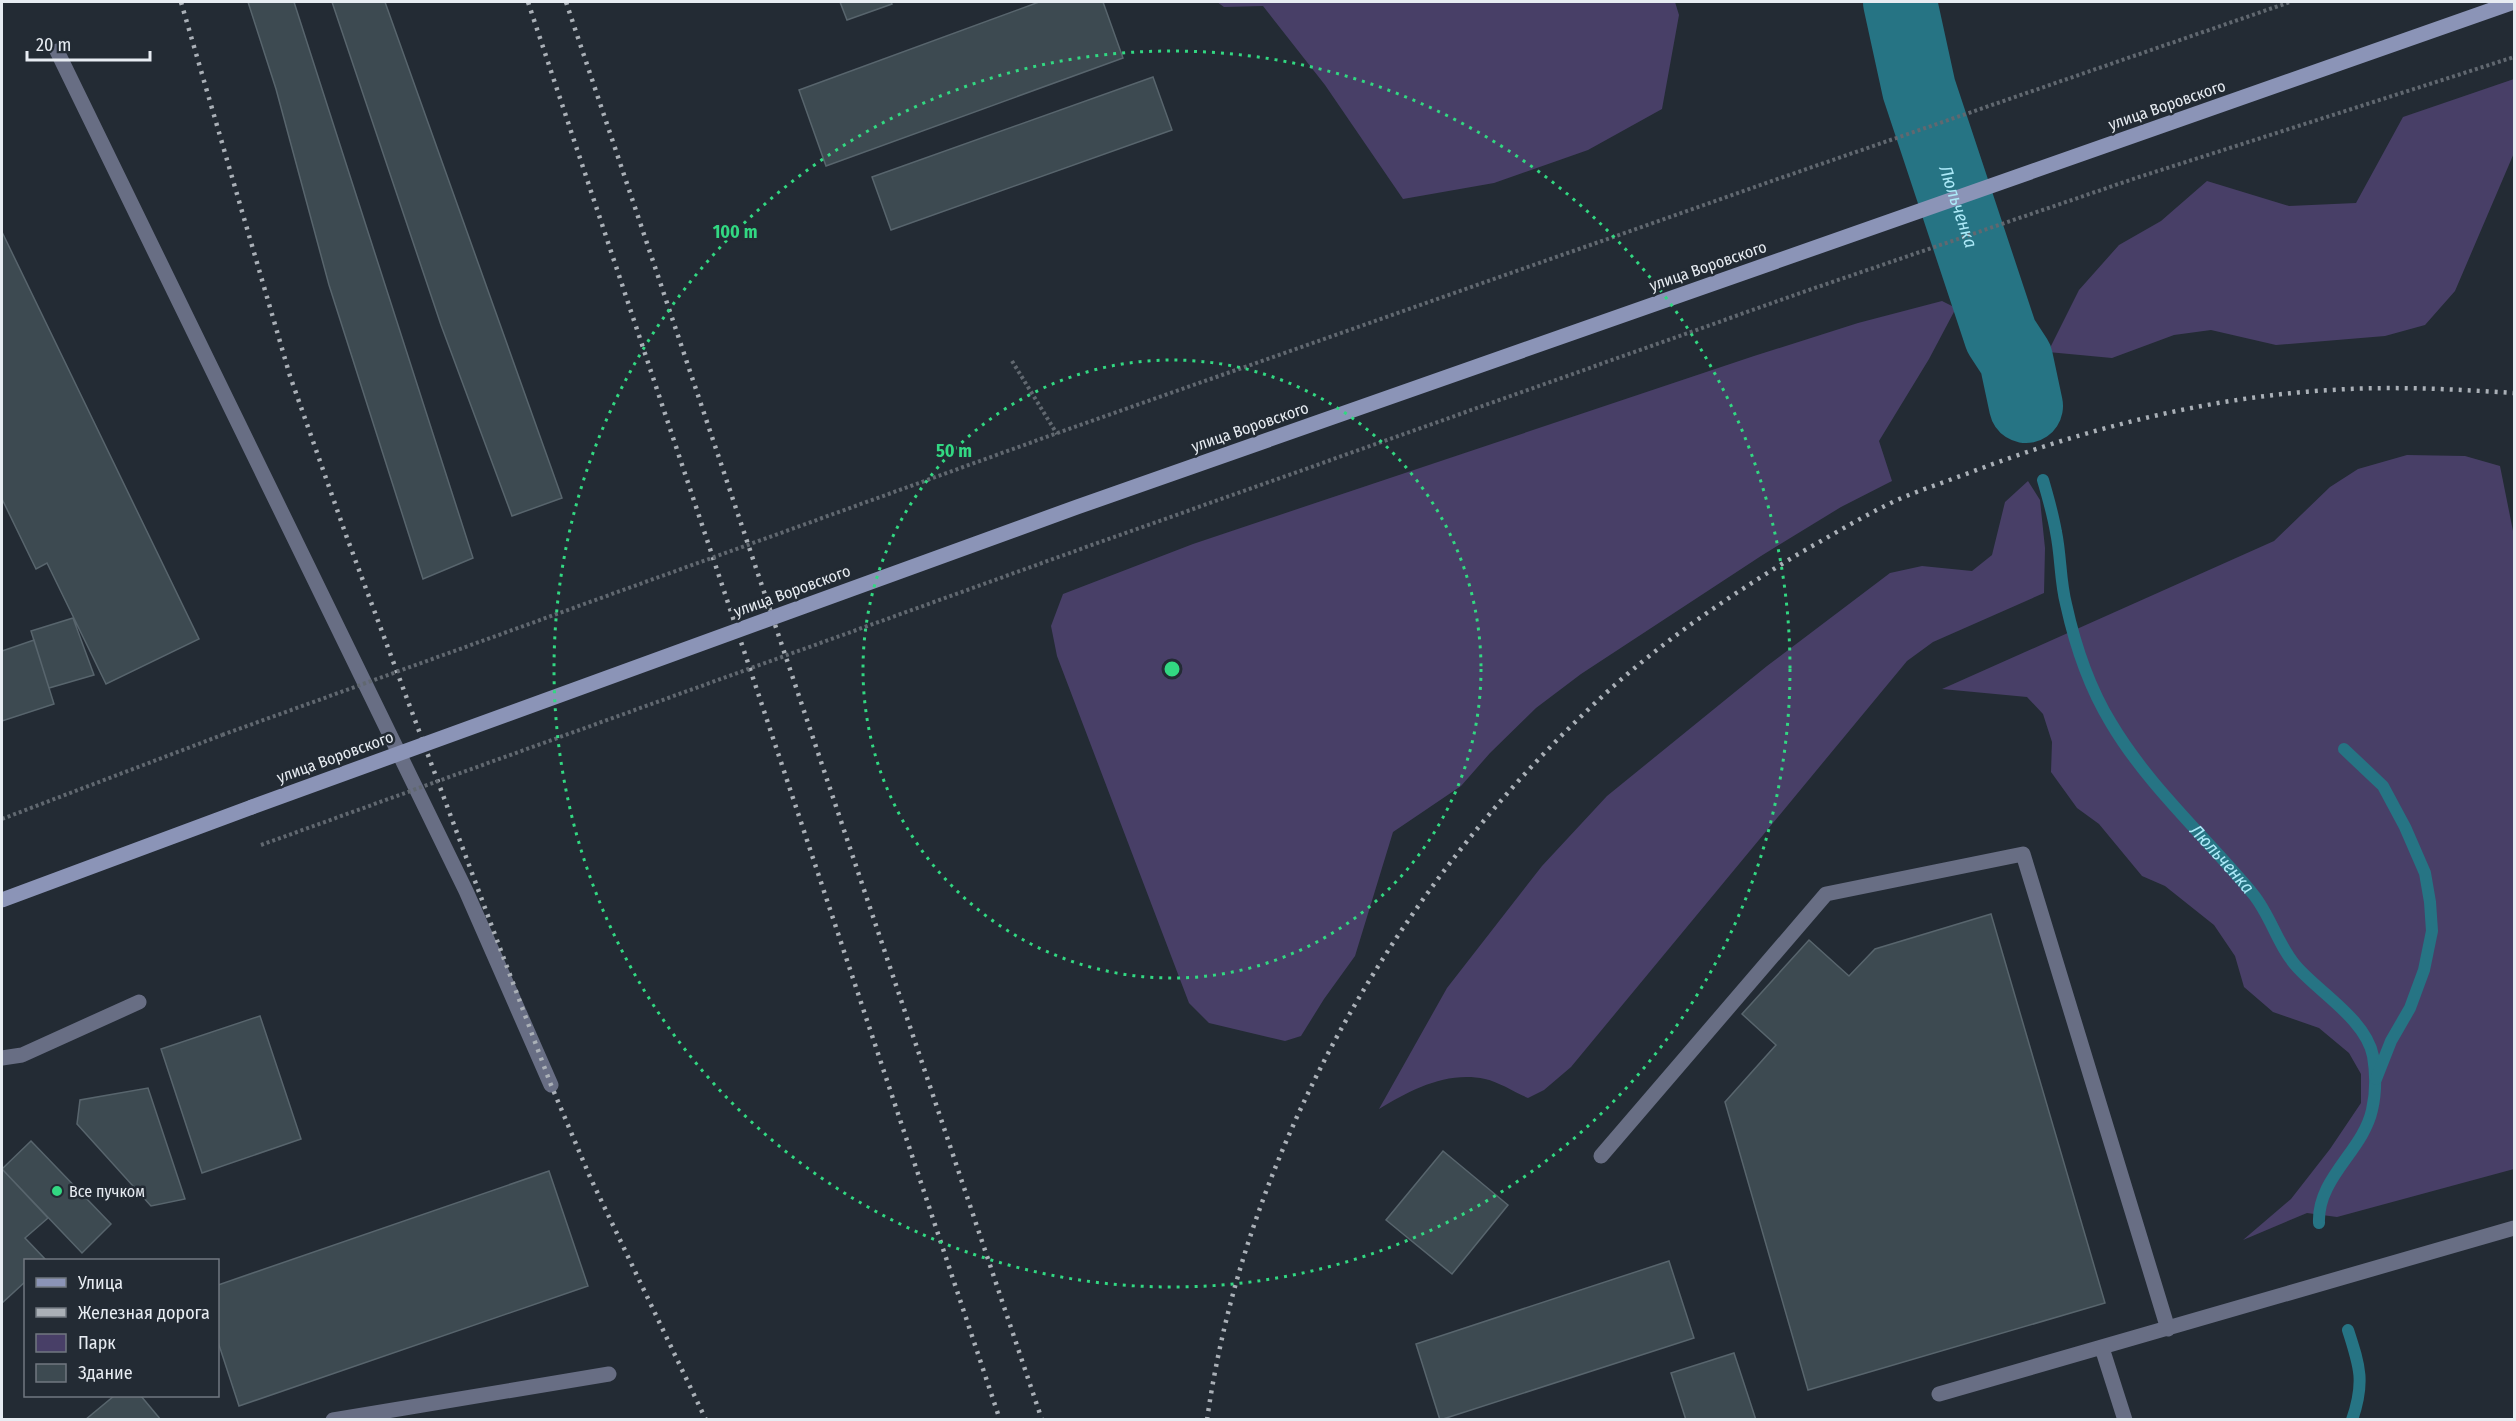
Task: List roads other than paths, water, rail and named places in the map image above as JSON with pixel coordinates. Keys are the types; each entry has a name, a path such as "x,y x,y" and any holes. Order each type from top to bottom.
{"main road":[{"name":"улица Воровского","path":"2,900 1077,507 2514,2"}],"street":[{"path":"57,51 462,881 551,1085"},
{"path":"1601,1156 1826,894 2023,854 2168,1329"},
{"path":"2,1058 22,1055 139,1002"},
{"path":"1939,1394 2514,1228"},
{"path":"2102,1348 2125,1419"},
{"path":"333,1419 609,1374"}],"waterway":[{"name":"Люльченка","path":"1900,2 1919,89 2001,336 2016,359 2026,406"},
{"name":"Люльченка","path":"2043,480 2055,526 2064,595 2074,635 2089,680 2111,723 2160,790 2253,894 2290,959 2352,1019 2369,1043 2375,1077 2372,1110 2360,1139 2325,1192 2320,1207 2319,1223"},
{"path":"2344,749 2383,786 2405,827 2425,873 2430,902 2432,931 2424,970 2410,1008 2391,1041 2376,1079"},
{"name":"Люльченка","path":"2348,1330 2356,1354 2360,1385 2352,1420"}],"railway":[{"path":"181,2 290,376 346,535 551,1085 590,1177 706,1420"},
{"path":"528,2 1000,1420"},
{"path":"566,2 1042,1420"},
{"path":"1207,1420 1227,1317 1257,1216 1297,1118 1345,1023 1400,932 1463,846 1532,766 1606,693 1652,654 1749,585 1872,512 1916,492 2061,441 2194,407 2285,394 2400,388 2514,393"}],"place":[{"name":"Все пучком","path":"57,1191"}]}
